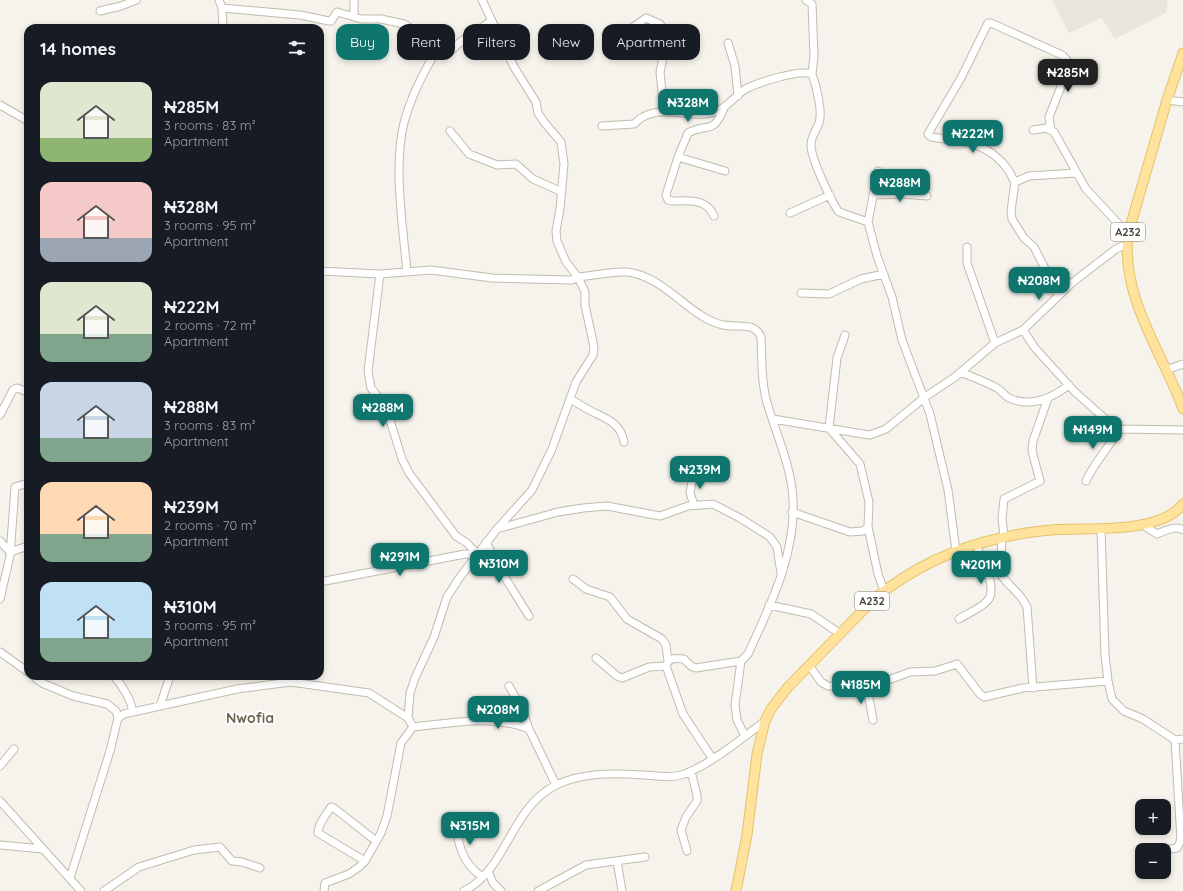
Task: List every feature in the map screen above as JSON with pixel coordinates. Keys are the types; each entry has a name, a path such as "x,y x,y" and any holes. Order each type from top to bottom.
{"main road":[{"name":"A232","path":"1183,53 1167,100 1128,234 1127,244 1131,281 1140,315 1183,409"},
{"name":"A232","path":"736,891 745,848 756,754 765,721 778,699 809,665 839,633 884,591 926,565 956,551 976,545 1003,538 1051,530 1101,528 1157,521 1170,515 1183,504"}],"street":[{"path":"100,11 136,0"},
{"path":"220,0 223,24"},
{"path":"354,0 354,17"},
{"path":"408,718 410,693 413,683 434,637 447,597 486,542 532,490 552,449 576,382 593,355 594,347 585,305 585,292 578,278 560,251 556,231 562,192 564,164 561,142 538,113 536,102 514,67 482,0"},
{"path":"806,0 812,4 814,56 812,74 821,114 820,122 813,134 811,147 813,158 835,205 842,213 868,222"},
{"path":"222,8 300,15 329,22 337,12 354,17 391,20 404,24"},
{"path":"638,24 646,18 660,24"},
{"path":"455,47 491,21"},
{"path":"1059,296 1034,247 1024,238 1012,219 1011,211 1015,182 1010,171 985,147 931,137 928,134 961,78 988,23 991,23 1062,56 1067,60 1068,69 1048,117 1051,130 1066,152 1075,173 1086,189 1128,234"},
{"path":"728,43 735,66 738,96"},
{"path":"407,272 399,175 402,136 404,123 418,84 431,60"},
{"path":"663,60 660,72 664,112"},
{"path":"602,126 634,124 641,117 664,112 705,114 715,112 724,108 738,96 754,86 799,73 812,74"},
{"path":"1167,100 1183,102"},
{"path":"0,105 24,119"},
{"path":"714,216 706,205 699,201 672,200 667,198 666,192 688,133 710,128 718,121 724,108"},
{"path":"1033,130 1040,128 1051,130"},
{"path":"450,131 469,154 497,165 516,164 533,179 562,192"},
{"path":"678,157 725,171"},
{"path":"878,171 868,222 877,256 892,296 902,340 925,397 948,490 956,551"},
{"path":"1015,182 1029,176 1075,173"},
{"path":"874,195 903,194 927,196"},
{"path":"790,213 830,195"},
{"path":"773,419 870,435 880,432 960,372 995,343 1023,330 1096,263 1116,249 1127,244"},
{"path":"967,247 967,263 995,343"},
{"path":"324,271 380,274 431,270 492,278 561,280 572,280 627,272 660,284 713,322 725,325 753,326 759,331 761,337 763,385 768,407 773,419 787,469 793,500 788,550 781,575 770,605 748,654 741,661 696,668 691,666 684,659 672,658 667,663 649,667 622,678 617,676 596,658"},
{"path":"380,274 368,371 371,388 386,407 402,459 409,472 456,536 467,543 478,555"},
{"path":"801,293 829,294 861,279 884,274"},
{"path":"1023,330 1035,348 1069,385 1112,426 1119,429 1183,430"},
{"path":"845,335 837,358 829,428 860,464 869,502 868,527 878,574 884,591"},
{"path":"1166,370 1183,364"},
{"path":"960,372 999,389 1008,398 1020,402 1034,402 1048,398 1069,385"},
{"path":"0,415 13,390 17,388 24,391"},
{"path":"1033,688 1028,607 1023,597 1002,578 1000,573 1003,538 1002,518 1004,499 1040,481 1032,451 1033,441 1048,398"},
{"path":"570,399 608,418 617,425 623,434 624,442"},
{"path":"1086,481 1094,466 1110,446 1119,429"},
{"path":"693,476 690,493 694,505"},
{"path":"0,599 10,556 15,487 24,484"},
{"path":"497,529 558,512 583,508 607,506 660,516 694,505 713,504 740,518 770,537 777,547 781,575"},
{"path":"792,512 850,532 863,531 868,527"},
{"path":"1141,524 1157,534 1172,528 1183,530"},
{"path":"1101,528 1105,655 1108,681 1112,698 1124,711 1143,719 1175,740 1183,739"},
{"path":"0,541 10,552"},
{"path":"486,542 529,616"},
{"path":"959,619 988,600 990,595 992,586 976,545"},
{"path":"10,552 24,547"},
{"path":"324,581 465,554 478,555"},
{"path":"572,579 586,589 610,597 627,619 662,639 666,645 667,663 683,714 712,758"},
{"path":"770,605 811,614 839,633"},
{"path":"0,652 24,669"},
{"path":"741,661 735,705 737,720 745,736"},
{"path":"809,665 821,682 828,686 867,688 910,672 935,671 956,664 984,697 1010,690 1108,681"},
{"path":"38,680 73,696 108,704 116,711 118,718 110,751 70,878"},
{"path":"118,680 130,701 132,711"},
{"path":"160,706 169,680"},
{"path":"118,718 132,711 237,689 298,680"},
{"path":"305,680 340,690 369,693 408,718 413,727"},
{"path":"509,686 521,707 529,729 556,786"},
{"path":"867,688 873,720"},
{"path":"324,891 325,883 349,874 365,861 376,841 387,816 401,743 413,727 486,720 507,722 529,729"},
{"path":"464,891 480,881 488,871 524,813 534,800 556,786 583,776 611,773 666,777 681,775 691,771 712,758 765,721"},
{"path":"1171,849 1176,848 1182,840 1175,740"},
{"path":"0,766 14,749"},
{"path":"687,851 681,830 686,817 697,801 691,771"},
{"path":"0,801 81,891"},
{"path":"365,861 318,833 318,828 323,818 331,807 334,808 376,841"},
{"path":"455,818 458,841 465,859 473,870 483,877"},
{"path":"0,845 43,849"},
{"path":"104,891 139,867 194,850 213,846 220,847 232,861 242,862 260,868"},
{"path":"538,891 586,865 645,857"},
{"path":"617,861 622,891"},
{"path":"488,871 494,883 501,891"}],"shaded area":[{"path":"1052,0 1168,0 1166,13 1115,39 1102,18 1069,33"}],"district":[{"name":"Nwofia","path":"250,718"}]}
